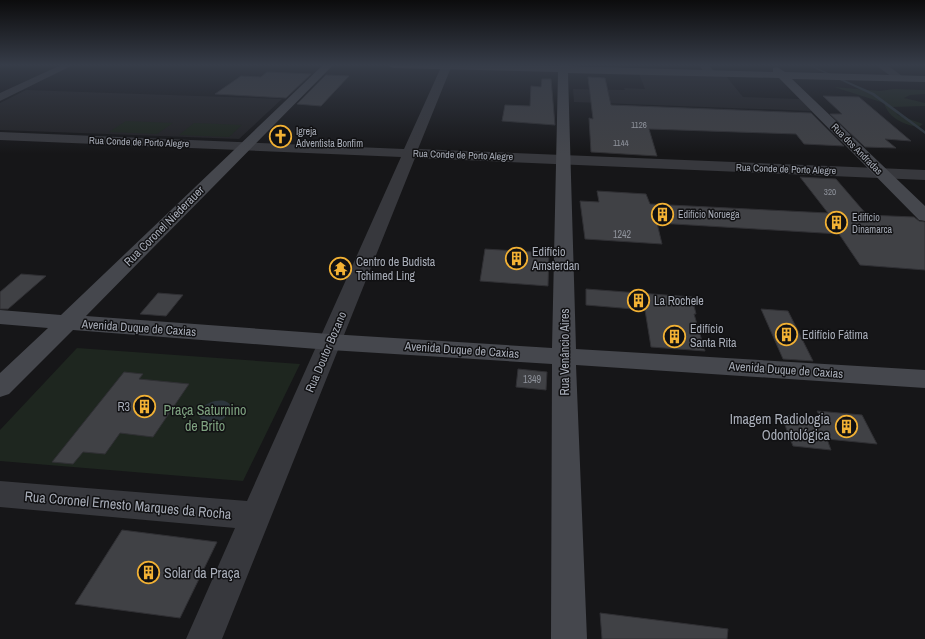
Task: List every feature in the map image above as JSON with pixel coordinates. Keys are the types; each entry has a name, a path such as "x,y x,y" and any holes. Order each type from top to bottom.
{"street":[{"name":"Rua Coronel Niederauer","path":"0,388 296,95"},
{"name":"Rua Doutor Bozano","path":"204,639 434,95"},
{"name":"Rua Venâncio Aires","path":"563,95 564,356 569,639"},
{"name":"Rua dos Andradas","path":"802,95 925,216"},
{"name":"Rua Conde de Porto Alegre","path":"0,136 925,175"},
{"name":"Avenida Duque de Caxias","path":"0,317 330,342 925,379"},
{"name":"Rua Coronel Ernesto Marques da Rocha","path":"0,494 257,516"}],"shaded area":[{"path":"16,95 163,95 282,99 239,139 0,130 0,103"},
{"path":"573,95 741,95 743,97 800,99 812,111 574,102"},
{"path":"215,401 227,402 231,409 229,413 227,416 216,422 203,422 199,416 202,408"}],"green space":[{"path":"858,95 913,95 904,98 925,103 925,106 892,107 898,115 923,124 919,127 903,123 886,109 884,103"},
{"path":"126,121 173,123 157,134 109,132"},
{"path":"194,123 242,125 229,137 179,135"},
{"name":"Praça Saturnino de Brito","path":"77,348 300,364 243,481 0,461 0,430"}],"building":[{"path":"230,95 289,95 286,98"},
{"path":"306,95 331,95 321,106 297,104"},
{"path":"531,95 552,95 555,125 502,121 505,105 530,106"},
{"path":"590,95 609,95 611,105 811,113 844,146 804,144 796,134 649,129 657,156 591,152 589,118 593,119"},
{"path":"823,96 859,97 911,141 885,139 896,148 865,147 830,114 842,114"},
{"path":"800,177 836,179 867,215 914,217 919,221 925,222 925,270 860,265 839,234 657,223 662,244 585,239 580,201 599,202 597,191 646,194 650,204 828,213"},
{"path":"485,249 549,253 548,286 480,281"},
{"path":"21,274 46,276 8,309 0,309 0,292"},
{"path":"586,289 692,297 696,314 694,314 705,351 651,347 645,310 586,305"},
{"path":"158,293 183,295 166,316 140,314"},
{"name":"Edifício Fátima","path":"761,309 788,311 813,361 783,359"},
{"path":"518,369 547,372 546,390 516,387"},
{"path":"124,372 143,374 139,379 189,384 153,437 120,433 105,454 83,452 73,464 52,462"},
{"path":"817,411 862,415 877,444 827,439 831,450 793,446 781,415 821,418"},
{"name":"Solar da Praça","path":"122,530 217,542 180,618 75,604"},
{"path":"600,613 728,629 727,639 602,639"}],"waterway":[{"path":"874,95 925,133"}],"place":[{"name":"Igreja Adventista Bonfim","path":"280,137"},
{"name":"Edifício Noruega","path":"663,214"},
{"name":"Edifício Dinamarca","path":"837,223"},
{"name":"Edifício Amsterdan","path":"516,259"},
{"name":"Centro de Budista Tchimed Ling","path":"340,269"},
{"name":"La Rochele","path":"639,301"},
{"name":"Edifício Fátima","path":"786,335"},
{"name":"Edifício Santa Rita","path":"675,336"},
{"name":"R3","path":"145,407"},
{"name":"Imagem Radiologia Odontológica","path":"846,427"},
{"name":"Solar da Praça","path":"148,573"}]}
